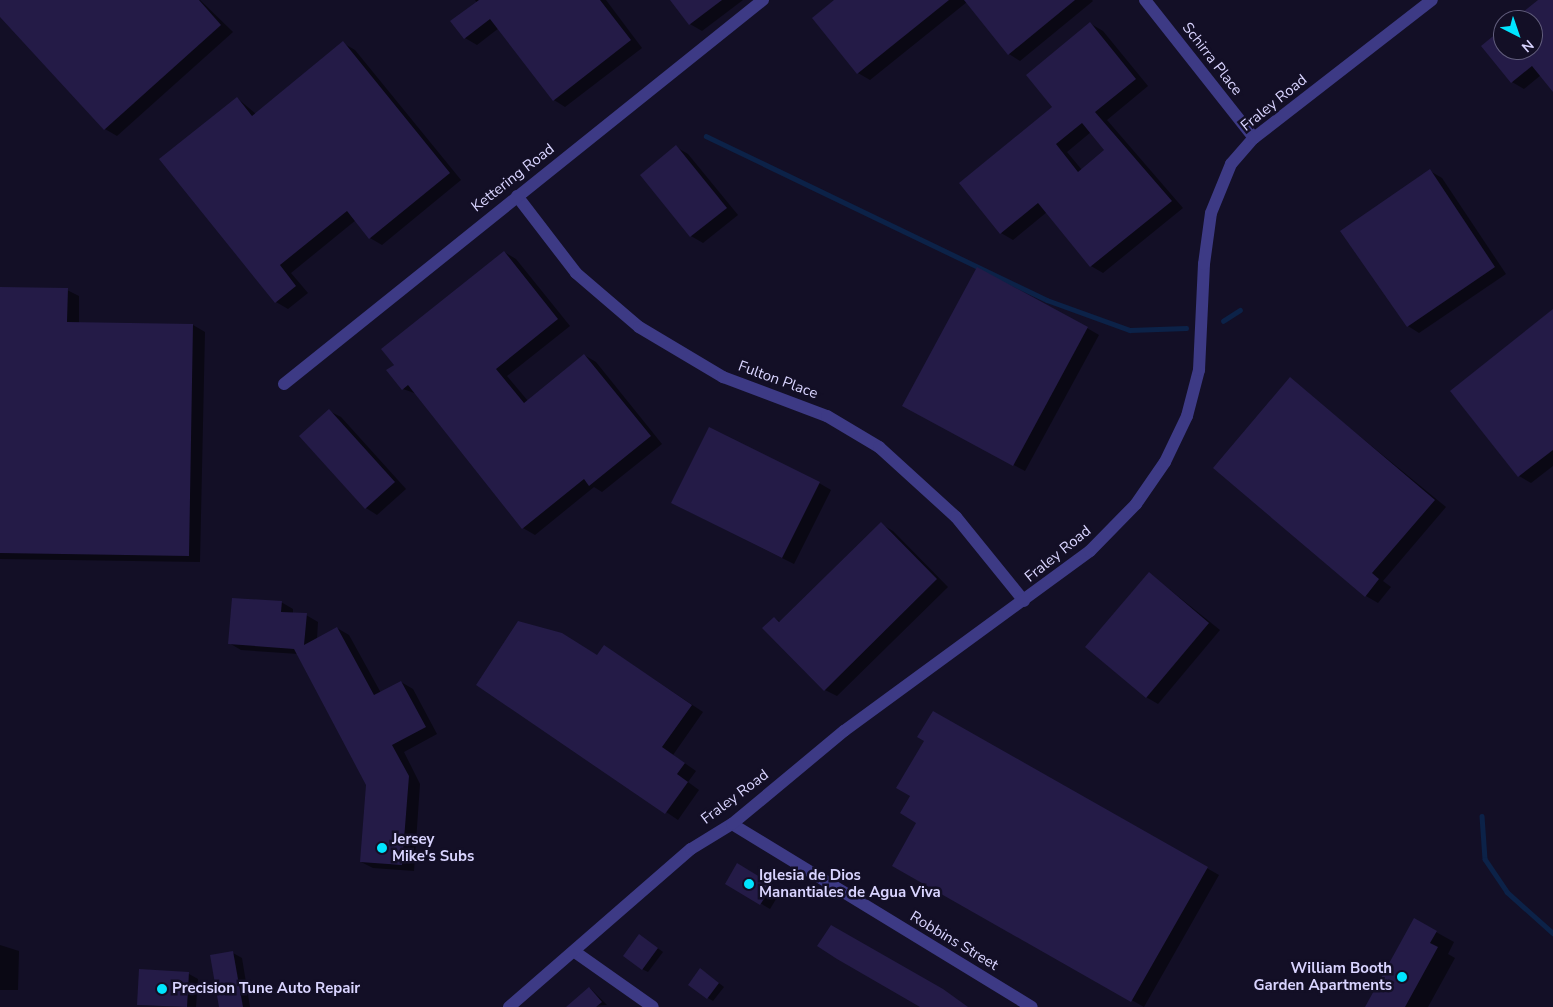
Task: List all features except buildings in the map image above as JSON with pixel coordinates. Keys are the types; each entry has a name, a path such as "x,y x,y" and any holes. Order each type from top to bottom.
{"street":[{"name":"Kettering Road","path":"284,384 763,0"},
{"name":"Schirra Place","path":"1145,0 1254,138"},
{"name":"Fraley Road","path":"510,1007 576,952 691,849 732,824 844,732 1090,552 1136,504 1165,462 1187,416 1199,370 1204,264 1212,213 1231,164 1254,138 1432,0"},
{"name":"Fulton Place","path":"517,196 576,273 639,327 723,377 828,416 879,447 956,518 1024,601"},
{"name":"Robbins Street","path":"732,824 1032,1007"},
{"path":"576,952 653,1007"}],"waterway":[{"path":"706,136 1047,300 1130,330 1186,328"},
{"path":"1223,321 1240,310"},
{"path":"1482,816 1485,859 1507,892 1553,933"}],"place":[{"name":"Jersey Mike's Subs","path":"382,848"},
{"name":"Iglesia de Dios Manantiales de Agua Viva","path":"749,884"},
{"name":"William Booth Garden Apartments","path":"1402,977"},
{"name":"Precision Tune Auto Repair","path":"162,989"}]}
